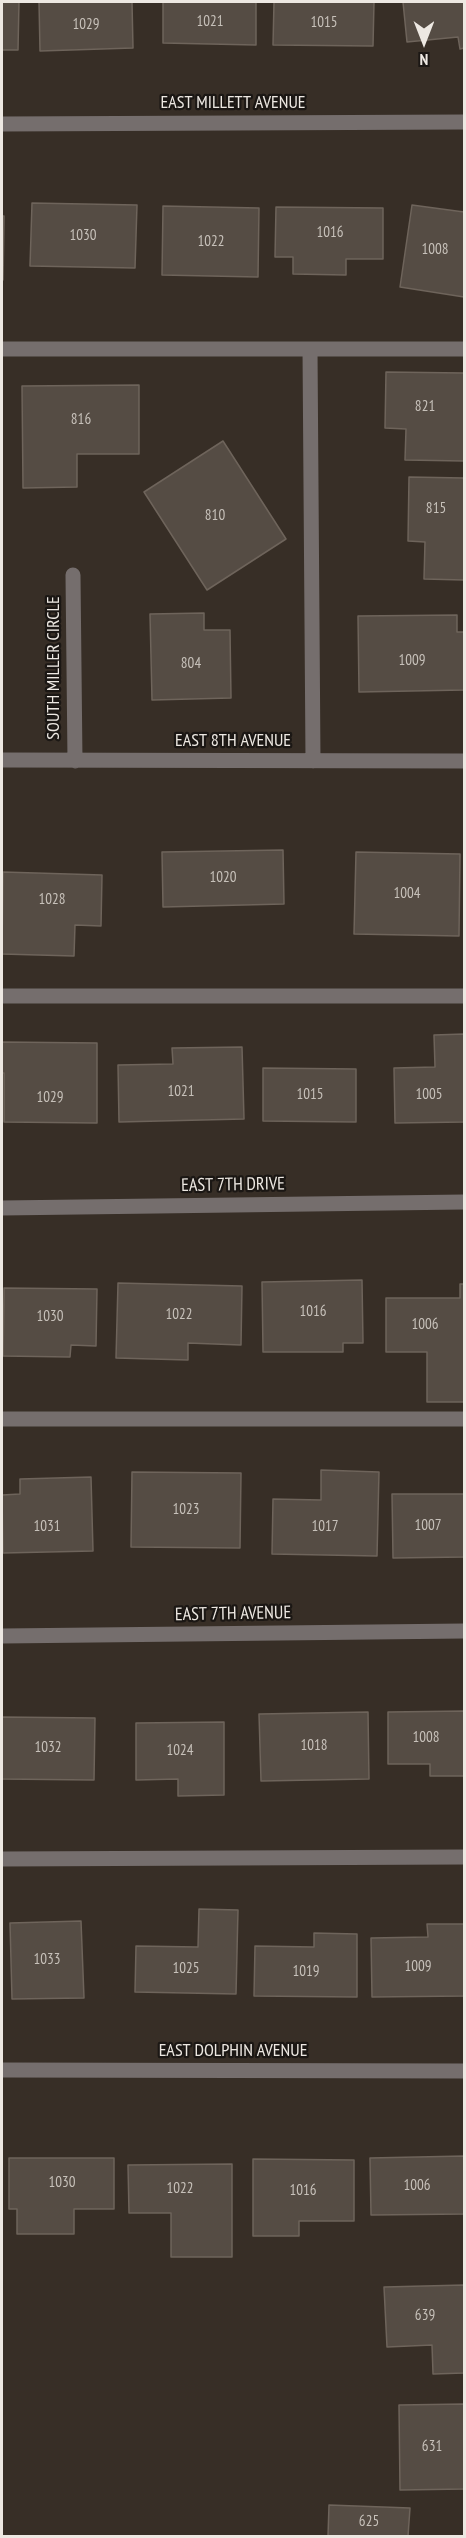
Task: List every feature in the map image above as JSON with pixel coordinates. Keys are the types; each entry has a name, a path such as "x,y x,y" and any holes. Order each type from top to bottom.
{"street":[{"name":"EAST MILLETT AVENUE","path":"2,124 465,122"},
{"path":"2,349 465,349"},
{"path":"310,349 313,760"},
{"name":"SOUTH MILLER CIRCLE","path":"73,575 75,760"},
{"name":"EAST 8TH AVENUE","path":"2,760 465,760"},
{"path":"2,996 465,996"},
{"name":"EAST 7TH DRIVE","path":"2,1208 465,1202"},
{"path":"2,1419 465,1419"},
{"name":"EAST 7TH AVENUE","path":"2,1636 465,1631"},
{"path":"2,1859 465,1857"},
{"name":"EAST DOLPHIN AVENUE","path":"2,2070 465,2071"}],"building":[{"path":"2,2 19,2 18,50 2,50"},
{"path":"39,2 132,2 133,48 40,51"},
{"path":"163,2 256,2 256,45 163,43"},
{"path":"274,2 374,2 373,46 273,45"},
{"path":"403,2 464,2 464,48 460,49 458,37 407,42"},
{"path":"32,203 137,205 135,268 30,266"},
{"path":"412,205 464,212 464,297 400,287"},
{"path":"163,206 259,208 258,277 162,275"},
{"path":"276,207 383,208 383,259 346,259 346,275 293,274 293,257 275,257"},
{"path":"2,216 4,216 3,280 2,280"},
{"path":"386,372 464,373 464,461 405,460 406,429 385,428"},
{"path":"139,385 139,454 77,454 77,487 23,488 22,386"},
{"path":"223,441 286,539 207,590 144,492"},
{"path":"409,477 464,478 464,580 424,579 425,542 408,541"},
{"path":"204,613 204,630 230,630 231,698 152,700 150,614"},
{"path":"457,615 457,632 464,632 464,690 359,692 358,616"},
{"path":"283,850 284,904 163,907 162,852"},
{"path":"356,852 460,854 459,936 354,934"},
{"path":"3,872 102,875 101,926 75,925 74,956 2,954"},
{"path":"464,1034 464,1122 395,1123 394,1068 435,1067 434,1035"},
{"path":"2,1042 97,1043 97,1123 4,1122"},
{"path":"242,1047 244,1119 119,1122 118,1065 173,1064 172,1048"},
{"path":"263,1068 356,1069 356,1122 263,1121"},
{"path":"362,1280 363,1343 343,1343 343,1352 263,1352 262,1282"},
{"path":"118,1283 242,1286 241,1345 188,1343 188,1360 116,1358"},
{"path":"460,1284 464,1284 464,1402 427,1402 427,1352 386,1352 386,1298 460,1298"},
{"path":"4,1288 97,1289 96,1346 71,1345 70,1357 3,1356"},
{"path":"321,1470 379,1472 377,1556 272,1554 273,1499 321,1500"},
{"path":"132,1472 241,1473 240,1548 131,1547"},
{"path":"91,1477 93,1551 3,1553 2,1495 20,1494 20,1479"},
{"path":"392,1494 464,1494 464,1557 393,1558"},
{"path":"464,1711 464,1776 430,1776 430,1764 388,1764 388,1712"},
{"path":"368,1712 369,1779 261,1781 259,1714"},
{"path":"2,1717 95,1718 94,1780 2,1779"},
{"path":"224,1722 224,1795 178,1796 178,1779 136,1780 136,1723"},
{"path":"199,1909 238,1910 236,1994 135,1992 136,1946 198,1947"},
{"path":"81,1921 84,1998 12,1999 10,1923"},
{"path":"427,1924 464,1924 464,1996 372,1997 371,1938 428,1937"},
{"path":"314,1933 357,1934 357,1997 254,1996 255,1946 314,1947"},
{"path":"464,2156 464,2214 371,2215 370,2158"},
{"path":"9,2158 114,2158 114,2209 74,2209 74,2234 17,2234 17,2209 9,2209"},
{"path":"253,2159 354,2160 354,2221 299,2221 299,2236 253,2236"},
{"path":"232,2164 232,2257 171,2257 171,2213 129,2213 128,2165"},
{"path":"464,2285 464,2373 433,2374 432,2345 387,2347 384,2287"},
{"path":"464,2404 464,2489 400,2490 399,2405"},
{"path":"329,2505 410,2508 408,2536 328,2536"}]}
